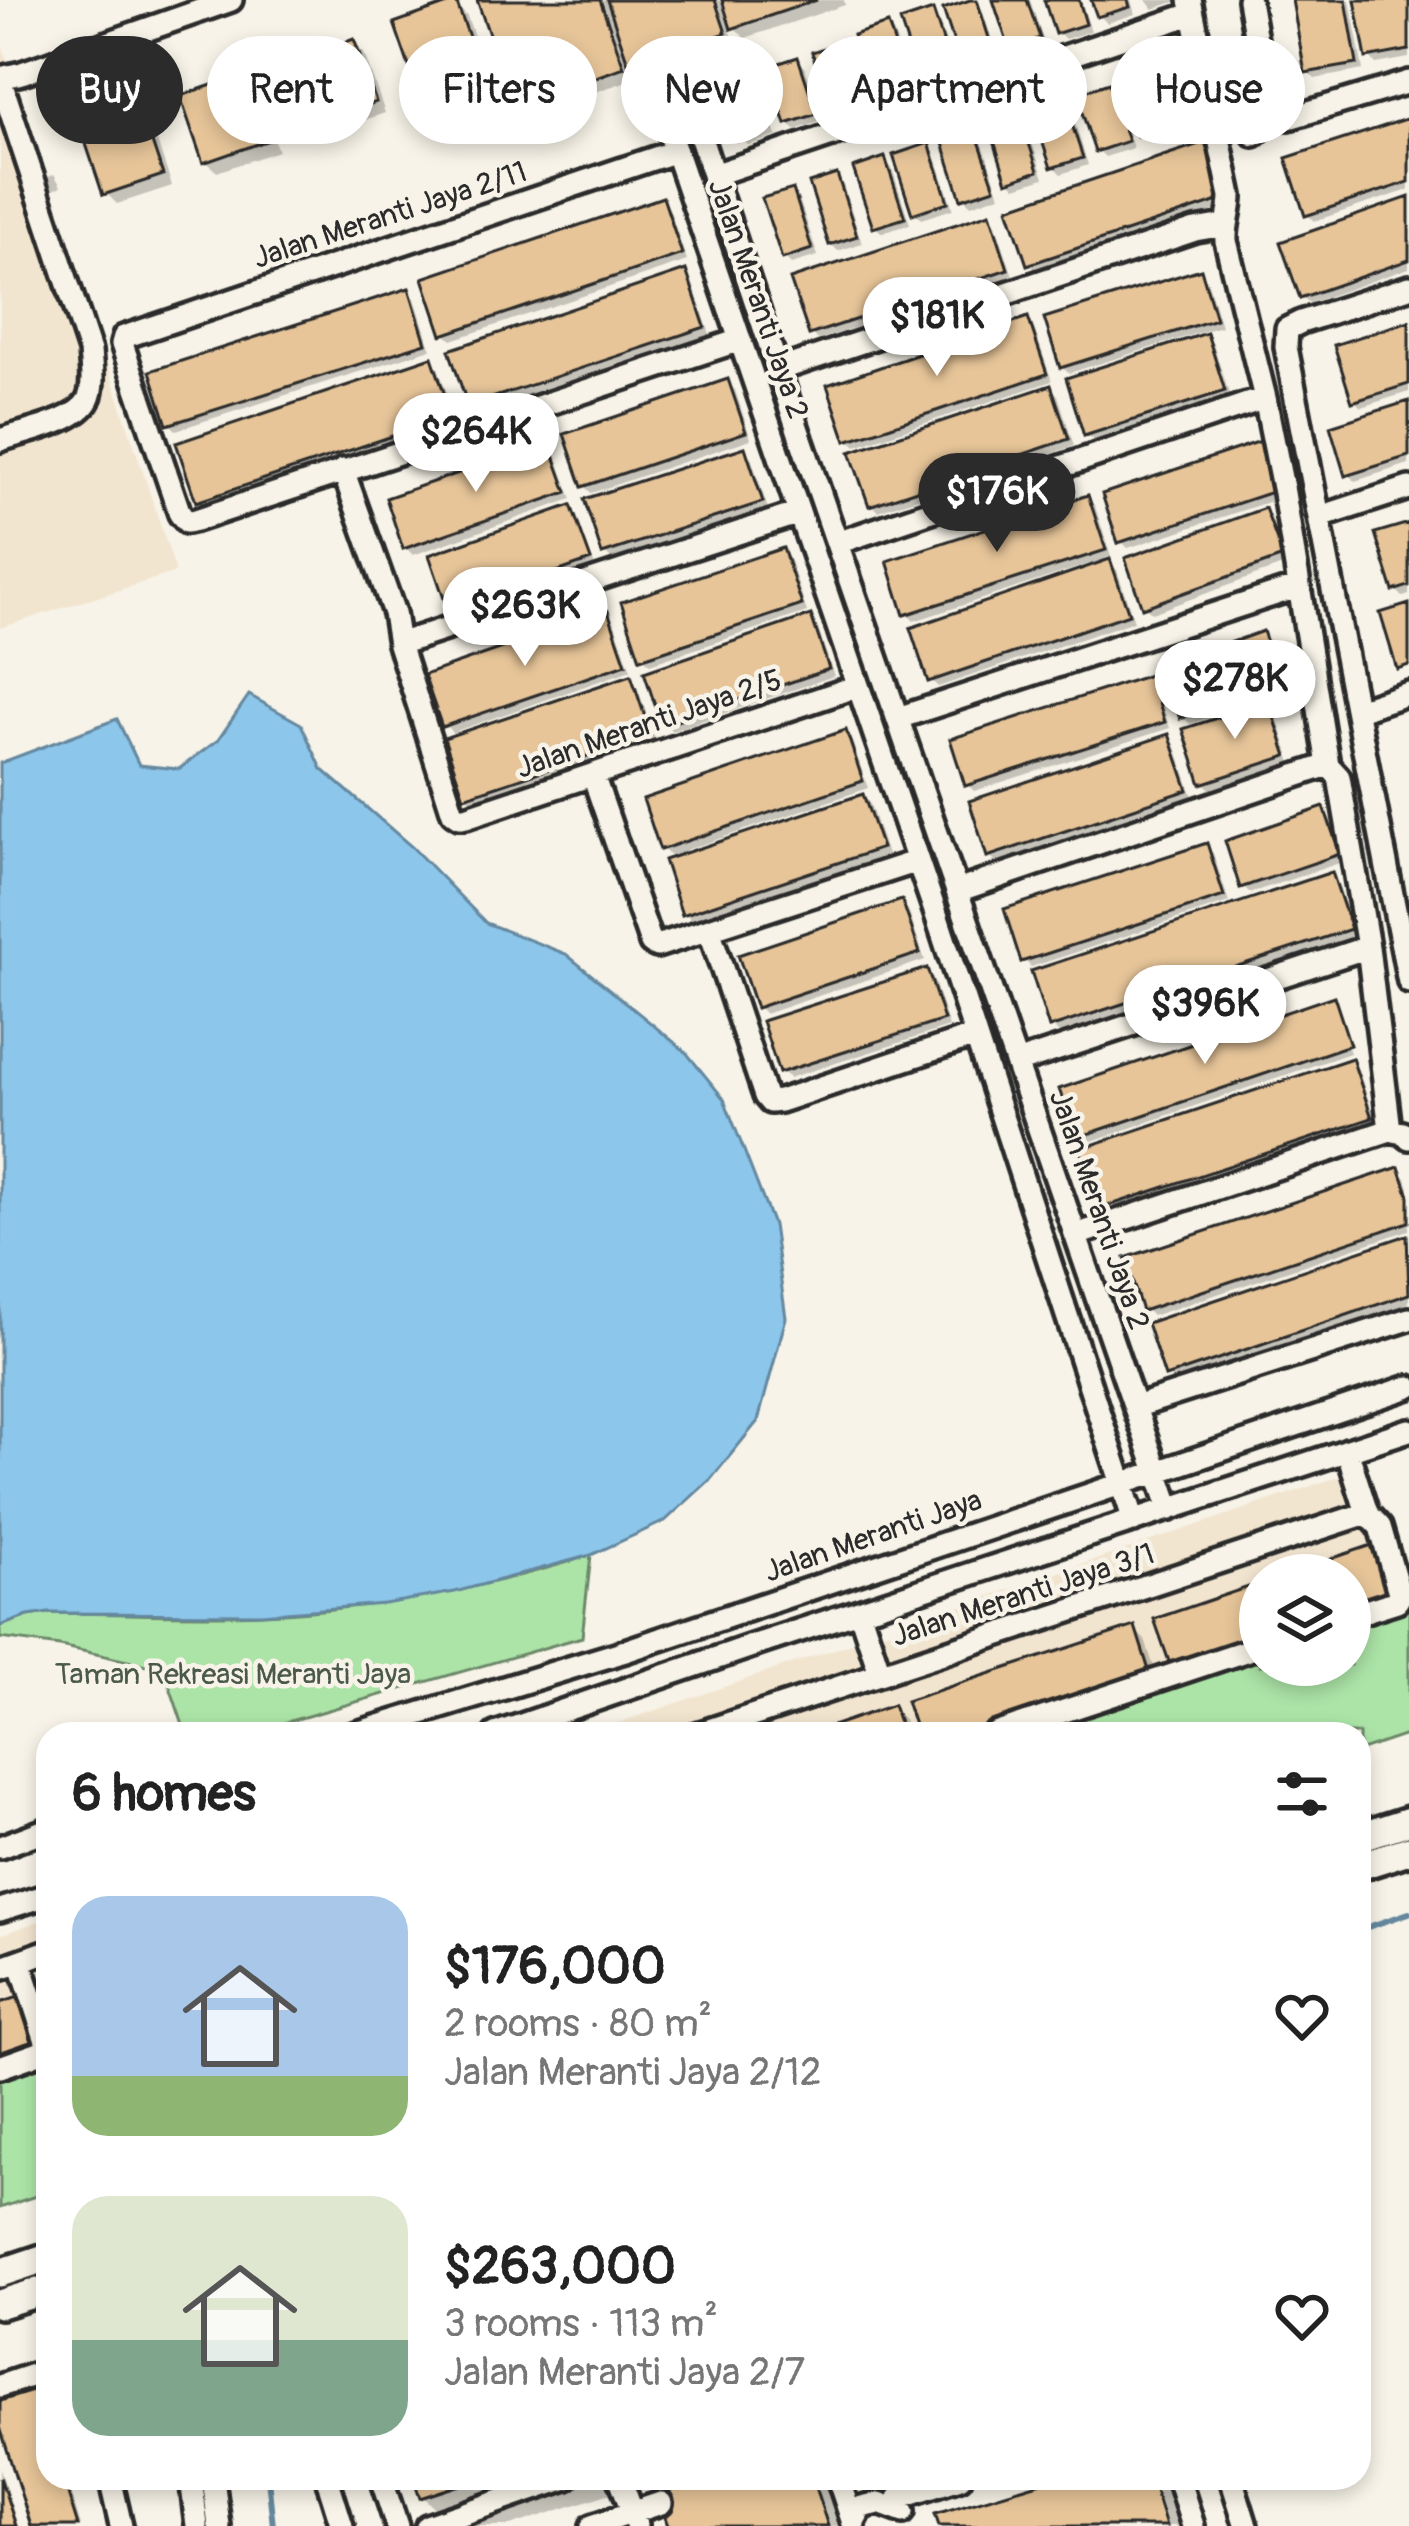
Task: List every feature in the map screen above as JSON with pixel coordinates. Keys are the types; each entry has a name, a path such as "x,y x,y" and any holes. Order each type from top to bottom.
{"main road":[{"path":"1371,1833 1409,1821"},
{"path":"1371,1862 1409,1850"},
{"path":"0,2273 36,2262"},
{"path":"0,2304 36,2294"}],"street":[{"path":"0,440 74,415 88,400 92,379 90,351 0,78 231,0"},
{"path":"1249,0 1255,36"},
{"path":"712,175 1191,7 1231,196 1225,225 1232,265 1298,564 1328,765 1339,777 1400,1134 1076,1235"},
{"path":"1305,113 1409,82"},
{"name":"Jalan Meranti Jaya 2","path":"1134,1521 917,861 665,120 667,113 684,108 692,111 1170,1509"},
{"name":"Jalan Meranti Jaya 2/11","path":"343,470 187,522 180,514 122,344 124,337 676,152"},
{"path":"778,370 1195,230 1225,225"},
{"path":"1409,287 1301,322 1287,329 1286,347 1402,905 1409,982"},
{"path":"740,340 343,470 394,614 398,644 799,513"},
{"path":"837,543 1265,398"},
{"path":"1320,517 1409,488"},
{"path":"898,718 1298,587"},
{"path":"842,640 868,631"},
{"name":"Jalan Meranti Jaya 2/5","path":"398,644 453,813 466,818 858,686"},
{"path":"1358,710 1409,693"},
{"path":"957,891 1328,765"},
{"path":"593,775 650,943 658,946 917,861"},
{"path":"709,929 770,1102 975,1036"},
{"path":"1016,1063 1368,947"},
{"path":"957,982 985,972"},
{"path":"1066,1316 1100,1306"},
{"path":"1135,1407 1409,1319"},
{"name":"Jalan Meranti Jaya","path":"392,1722 644,1645 1409,1388"},
{"path":"531,1722 1409,1430"},
{"path":"1347,1450 1366,1513 1380,1527 1400,1596 1371,1609"},
{"name":"Jalan Meranti Jaya 3/1","path":"734,1722 1366,1513"},
{"path":"860,1612 880,1673"},
{"path":"1031,1722 1239,1653"},
{"path":"0,1847 36,1834"},
{"path":"0,1910 36,1899"},
{"path":"10,1964 36,2021"},
{"path":"0,2067 36,2053"},
{"path":"0,2386 36,2374"},
{"path":"113,2490 122,2526"},
{"path":"192,2490 197,2526"},
{"path":"214,2490 219,2526"},
{"path":"331,2490 342,2526"},
{"path":"385,2490 397,2526"},
{"path":"427,2526 532,2490"},
{"path":"624,2490 635,2519"},
{"path":"842,2490 853,2525"},
{"path":"853,2525 862,2507 900,2504 932,2490"},
{"path":"1182,2490 1193,2526"},
{"path":"1235,2490 1246,2526"},
{"path":"592,2526 635,2519 661,2503"}],"shaded area":[{"path":"0,39 176,572 0,628"},
{"path":"1367,1467 1409,1590 1409,1603 1371,1585 1371,1554 1239,1554 1239,1659 1050,1722 621,1722"},
{"path":"36,1922 36,2059 0,2071 0,1935"}],"green space":[{"name":"Taman Rekreasi Meranti Jaya","path":"591,1555 582,1637 287,1722 182,1722 164,1669 0,1638 0,1626 49,1613 305,1611 388,1602 510,1578"},
{"path":"1409,1602 1409,1734 1371,1747 1371,1722 1054,1722 1239,1659 1239,1686 1371,1686 1371,1615"},
{"path":"36,2065 36,2196 0,2208 0,2077"}],"water":[{"path":"249,695 301,724 322,769 412,847 486,923 566,954 685,1051 724,1099 773,1225 786,1318 758,1421 711,1479 665,1521 591,1555 455,1592 384,1604 261,1614 49,1613 0,1626 0,763 117,719 139,765 179,769 218,740"}],"building":[{"path":"477,0 600,0 621,68 597,77 597,36 490,36"},
{"path":"607,0 715,0 726,33 621,36 621,42"},
{"path":"722,0 817,0 731,29"},
{"path":"977,0 988,36 952,36 943,9"},
{"path":"993,0 1027,0 1039,36 1005,36"},
{"path":"1044,0 1079,0 1086,24 1055,34"},
{"path":"1091,0 1128,0 1130,7 1097,17"},
{"path":"1292,0 1346,0 1357,64 1305,73 1305,36 1298,36"},
{"path":"1355,0 1409,0 1409,50 1366,58"},
{"path":"456,1 469,36 399,37 394,23"},
{"path":"933,10 941,36 905,36 900,21"},
{"path":"888,24 892,36 853,36"},
{"path":"798,57 807,84 807,117 786,124 783,115 783,62"},
{"path":"1109,83 1111,144 1119,144 1095,152 1087,128 1087,90"},
{"path":"207,87 207,144 258,144 203,163 183,95"},
{"path":"1409,118 1409,182 1305,216 1286,158"},
{"path":"86,144 153,144 163,175 103,195"},
{"path":"929,144 948,202 912,214 893,155"},
{"path":"943,144 980,144 995,188 961,199"},
{"path":"995,144 1029,144 1038,171 1007,182"},
{"path":"1043,144 1078,144 1083,158 1051,168"},
{"path":"1199,144 1206,144 1224,199 1027,265 1008,208"},
{"path":"885,157 905,218 873,228 853,168"},
{"path":"837,174 857,236 829,245 809,183"},
{"path":"793,189 812,249 782,259 762,198"},
{"path":"663,197 682,254 442,335 423,278"},
{"path":"1409,197 1409,260 1300,298 1280,242"},
{"path":"990,213 1008,269 809,335 790,279"},
{"path":"1201,269 1216,319 1060,368 1044,318"},
{"path":"686,270 705,327 468,406 449,350"},
{"path":"409,288 426,343 167,425 150,371"},
{"path":"1028,317 1047,374 846,441 827,385"},
{"path":"1409,321 1409,384 1352,402 1334,345"},
{"path":"1207,333 1225,391 1084,436 1066,378"},
{"path":"432,357 452,416 196,502 176,443"},
{"path":"728,379 746,432 582,487 564,434"},
{"path":"1051,385 1069,439 869,506 850,452"},
{"path":"1409,401 1409,456 1345,476 1330,426"},
{"path":"1261,441 1278,490 1118,543 1102,494"},
{"path":"549,442 567,492 403,549 386,498"},
{"path":"745,447 763,502 602,554 584,499"},
{"path":"1088,495 1106,550 904,615 887,561"},
{"path":"571,505 591,560 448,610 429,555"},
{"path":"1265,508 1283,557 1142,608 1125,558"},
{"path":"1409,523 1409,586 1393,591 1375,533"},
{"path":"783,548 802,605 640,659 621,602"},
{"path":"1110,559 1129,614 928,682 910,628"},
{"path":"1409,604 1409,665 1397,669 1380,613"},
{"path":"608,611 626,664 442,727 424,675"},
{"path":"811,615 829,669 662,726 644,672"},
{"path":"1263,631 1281,683 1180,718 1162,667"},
{"path":"631,675 651,735 464,797 444,738"},
{"path":"1150,675 1165,722 965,786 950,739"},
{"path":"1269,701 1287,756 1201,784 1183,729"},
{"path":"846,730 863,781 660,850 643,799"},
{"path":"1169,734 1188,790 987,857 969,801"},
{"path":"863,794 882,848 682,915 664,860"},
{"path":"1324,807 1340,854 1240,888 1225,841"},
{"path":"1207,843 1224,896 1021,962 1004,909"},
{"path":"1332,872 1351,929 1049,1028 1031,971"},
{"path":"902,900 920,953 756,1008 738,955"},
{"path":"927,968 944,1020 779,1073 762,1021"},
{"path":"1334,996 1350,1045 1076,1138 1059,1089"},
{"path":"1352,1058 1372,1118 1099,1209 1080,1149"},
{"path":"1399,1167 1409,1196 1409,1222 1142,1311 1125,1258"},
{"path":"1407,1235 1409,1294 1165,1377 1147,1323"},
{"path":"1378,1543 1395,1595 1371,1603 1371,1554 1345,1554"},
{"path":"1239,1590 1239,1648 1172,1670 1154,1619"},
{"path":"1135,1626 1152,1680 1024,1722 913,1722 906,1701"},
{"path":"893,1705 899,1722 844,1722"},
{"path":"28,1994 36,2019 36,2053 0,2065 0,2003"},
{"path":"36,2390 36,2490 67,2490 78,2526 31,2526 0,2427 0,2401"},
{"path":"0,2477 16,2526 0,2526"},
{"path":"417,2490 444,2490 420,2498"},
{"path":"656,2490 816,2490 828,2526 668,2526"},
{"path":"1015,2490 1155,2490 1166,2526 939,2526 935,2514"}],"waterway":[{"path":"1371,1926 1409,1913"},
{"path":"269,2490 273,2526"}]}
